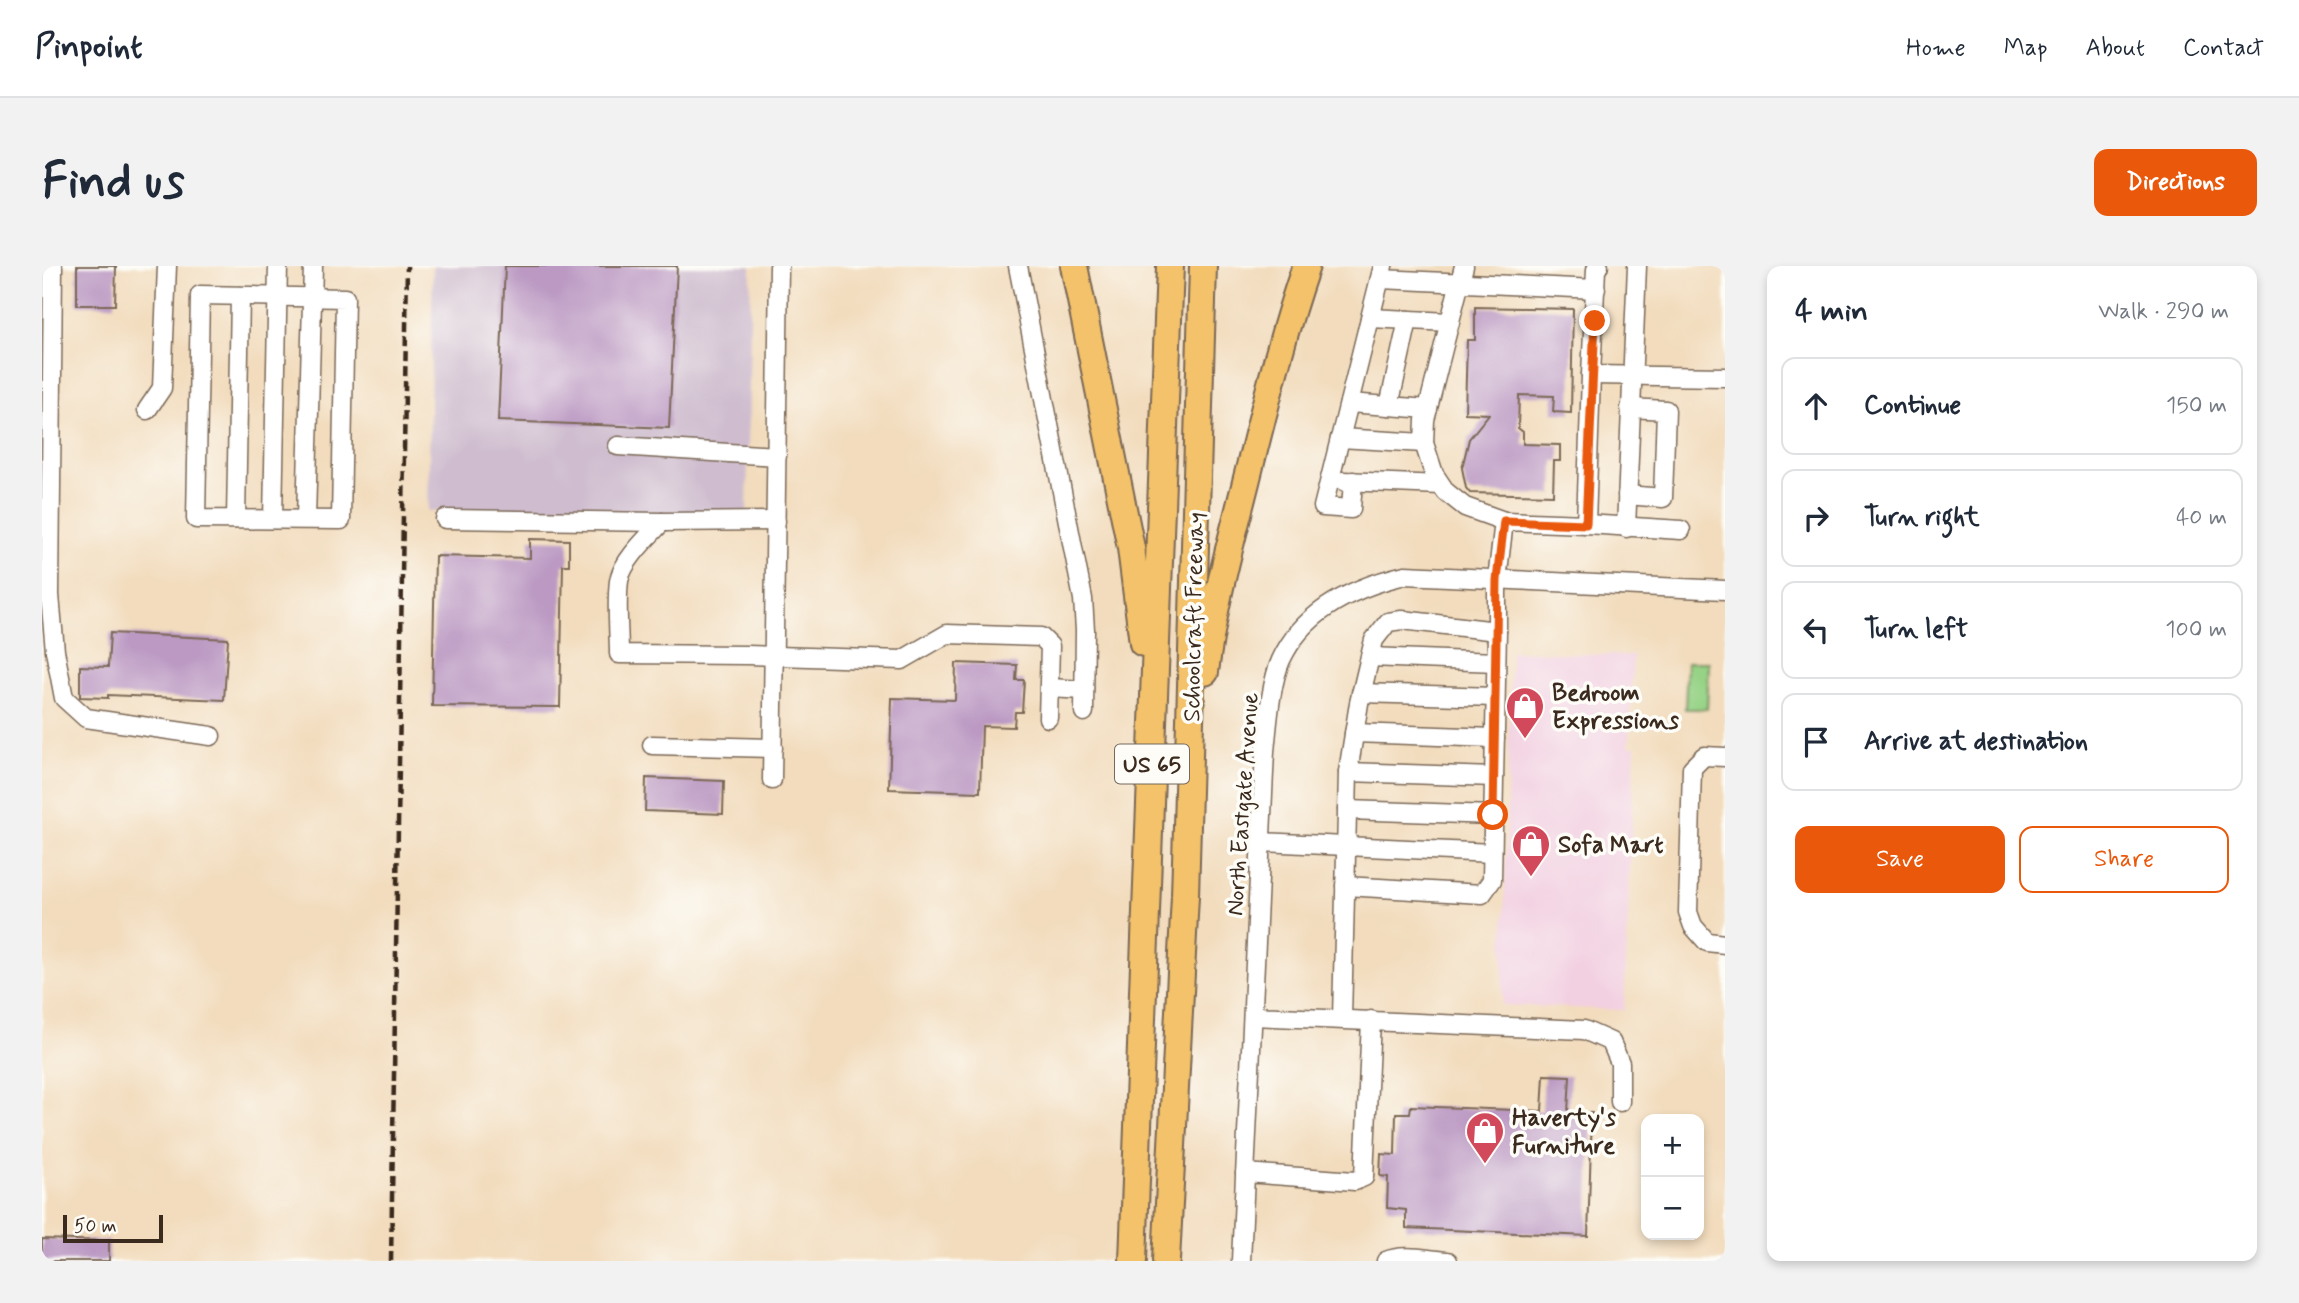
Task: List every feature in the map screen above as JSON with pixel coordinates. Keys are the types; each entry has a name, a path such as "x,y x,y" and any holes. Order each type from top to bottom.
{"highway":[{"path":"1074,266 1131,548 1140,606 1144,665 1148,897"},
{"name":"Schoolcraft Freeway","path":"1133,1261 1170,266"},
{"name":"Schoolcraft Freeway","path":"1166,1261 1185,897 1203,266"},
{"path":"1185,897 1202,689 1211,631 1284,334 1306,266"}],"street":[{"path":"53,266 50,595 55,651 64,698 86,718 211,736"},
{"path":"147,410 162,388 167,266"},
{"path":"273,519 278,266"},
{"path":"306,519 313,266"},
{"path":"772,780 779,266"},
{"path":"1018,266 1083,599 1084,712"},
{"path":"1586,524 1596,269 1599,266"},
{"path":"1626,528 1637,266"},
{"path":"1353,481 1351,509 1323,507 1381,272 1462,274 1596,289"},
{"path":"1462,274 1425,419 1424,443 1434,474 1446,492 1465,507 1504,521 1681,530"},
{"path":"200,295 278,296 345,298 341,520 196,519 200,295"},
{"path":"236,519 240,296"},
{"path":"1370,318 1450,322"},
{"path":"1390,406 1408,320"},
{"path":"1591,375 1725,377"},
{"path":"1349,403 1428,409"},
{"path":"1628,495 1663,498 1666,410 1630,408"},
{"path":"1340,438 1424,443"},
{"path":"618,446 777,456"},
{"path":"1330,480 1441,485"},
{"path":"445,519 776,521"},
{"path":"1345,886 1482,894 1492,880 1497,580 1504,521"},
{"path":"662,522 644,541 619,579 619,654 902,660 947,634 1041,637 1050,646 1048,718"},
{"name":"North Eastgate Avenue","path":"1241,1261 1265,751 1280,662 1290,645 1310,620 1338,598 1375,582 1405,575 1725,590"},
{"path":"1342,1018 1348,772 1374,640 1388,622 1402,620 1497,631"},
{"path":"1370,657 1496,662"},
{"path":"1049,688 1084,690"},
{"path":"1362,693 1495,697"},
{"path":"1354,733 1495,738"},
{"path":"652,746 773,748"},
{"path":"1725,757 1704,756 1692,768 1688,881 1688,912 1693,926 1707,942 1725,944"},
{"path":"1348,772 1494,777"},
{"path":"1347,810 1493,815"},
{"path":"1260,842 1493,853"},
{"path":"1253,1016 1584,1030 1611,1042 1620,1063 1620,1102"},
{"path":"1245,1173 1355,1181 1364,1177 1371,1020"},
{"path":"1386,1261 1410,1258 1448,1261"}],"shaded area":[{"path":"433,266 751,266 747,514 674,512 673,516 428,511"},
{"path":"1511,651 1633,656 1629,746 1635,746 1624,1010 1502,1005"}],"green space":[{"path":"1687,662 1709,662 1707,709 1685,709"}],"building":[{"path":"77,266 116,266 115,305 77,305"},
{"path":"505,266 677,266 669,428 498,421"},
{"path":"1475,307 1573,309 1571,413 1553,412 1554,396 1519,395 1518,428 1523,432 1523,444 1560,445 1560,461 1554,461 1553,495 1470,493 1466,488 1462,468 1469,439 1489,414 1465,413 1467,340 1475,340"},
{"path":"530,539 569,540 569,565 563,565 560,707 432,706 435,556 530,558"},
{"path":"110,633 228,639 224,700 108,695 108,698 80,697 80,666 108,667"},
{"path":"956,663 1017,665 1016,680 1024,680 1022,712 1015,712 1014,727 982,726 980,792 889,789 892,698 955,700"},
{"path":"646,778 724,781 723,814 645,811"},
{"name":"Haverty's Furniture","path":"1544,1075 1570,1076 1568,1112 1592,1113 1588,1236 1406,1228 1406,1210 1387,1208 1388,1177 1380,1176 1381,1154 1395,1155 1396,1113 1410,1113 1411,1106 1542,1111"},
{"path":"42,1239 109,1241 109,1261 42,1261"}],"railway":[{"path":"391,1261 407,266"}],"place":[{"name":"Bedroom Expressions","path":"1525,740"},
{"name":"Sofa Mart","path":"1531,878"},
{"name":"Haverty's Furniture","path":"1485,1165"}],"route":[{"path":"1493,815 1497,580 1504,521 1586,524 1595,321"}]}
